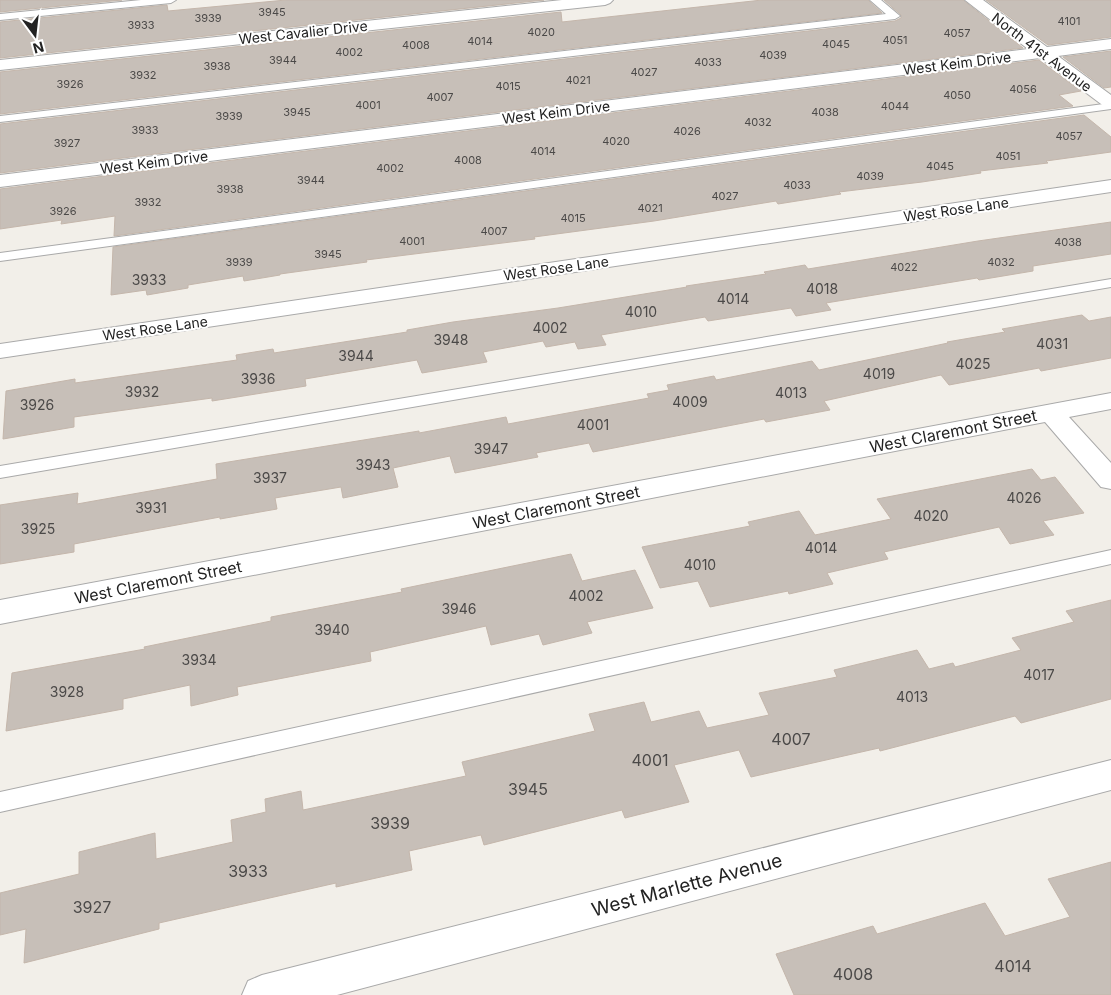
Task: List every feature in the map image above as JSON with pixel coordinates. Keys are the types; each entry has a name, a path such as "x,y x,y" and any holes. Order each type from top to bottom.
{"street":[{"name":"West Cavalier Drive","path":"0,65 605,0"},
{"name":"North 41st Avenue","path":"973,0 1111,105"},
{"name":"West Keim Drive","path":"0,181 1111,44"},
{"name":"West Rose Lane","path":"0,351 1111,186"},
{"name":"West Claremont Street","path":"0,612 1111,401"},
{"path":"1051,413 1111,480"},
{"name":"West Marlette Avenue","path":"262,995 1111,775"}],"lane":[{"path":"0,17 171,0"},
{"path":"0,120 895,16 875,0"},
{"path":"0,257 1111,105"},
{"path":"0,472 1111,282"},
{"path":"0,802 1111,556"}],"building":[{"path":"0,0 122,0 0,12"},
{"path":"286,0 544,0 0,58 0,22 167,5 168,11"},
{"path":"762,0 868,0 882,13 0,114 0,72 561,12 562,22"},
{"path":"884,0 963,0 1023,48 0,173 0,124 895,21 901,18 901,15"},
{"path":"986,0 1111,0 1111,37 1048,45"},
{"path":"1111,51 1111,87 1104,88 1063,57"},
{"path":"1039,60 1081,91 1059,95 1073,106 114,236 115,216 61,224 62,220 0,229 0,189"},
{"path":"1084,115 1111,137 1111,152 1046,161 1048,163 980,171 981,173 922,182 839,192 841,194 778,204 776,201 654,221 534,237 535,239 366,260 367,262 244,281 243,276 188,285 188,288 147,295 146,290 111,295 113,247"},
{"path":"1111,222 1111,254 1033,266 1033,271 979,280 977,278 826,303 831,310 796,316 791,308 708,321 705,317 601,335 606,345 578,349 575,342 546,347 543,341 483,352 487,362 422,373 417,360 305,379 306,386 212,401 212,398 74,417 74,427 3,439 6,391 75,379 75,383 237,360 236,355 273,349 274,353 407,332 407,330 453,322 558,308 766,274 764,272 805,265 808,269 978,241"},
{"path":"1082,315 1089,321 1111,317 1111,358 1041,371 1039,368 949,385 941,375 824,401 830,410 766,422 764,419 593,452 589,443 536,453 538,457 455,473 450,456 393,468 398,487 343,498 341,487 275,498 277,509 220,519 220,517 74,544 74,552 0,564 0,505 78,493 77,504 217,479 216,464 419,431 419,433 506,417 508,424 649,398 647,394 669,390 667,385 714,376 716,380 812,361 819,370 947,342 1005,332 1002,329"},
{"path":"1032,469 1041,480 1055,477 1084,513 1043,521 1054,535 1010,544 999,527 884,552 888,559 827,573 833,584 789,594 788,591 710,607 698,581 660,588 642,547 750,526 748,522 799,511 815,535 891,519 877,499"},
{"path":"571,554 582,581 635,570 653,608 587,622 592,633 543,645 539,634 491,645 486,626 370,652 371,661 237,687 238,695 191,706 190,685 123,699 123,709 6,731 12,673 145,649 144,647 271,621 271,617 402,592 401,589"},
{"path":"1111,600 1111,699 1021,723 1015,716 880,751 879,748 751,777 739,750 674,765 689,802 625,818 622,810 484,845 481,835 409,851 412,870 336,887 336,883 159,923 159,929 24,963 26,929 0,935 0,893 79,874 79,852 155,833 156,859 233,842 231,820 266,812 265,799 301,791 303,810 466,776 462,762 595,731 589,714 644,702 651,722 699,711 707,728 769,715 759,693 837,677 834,670 917,650 929,669 953,663 955,667 1021,650 1012,638 1074,622 1066,611"},
{"path":"1111,862 1111,995 794,995 776,954 873,926 877,934 985,903 1005,936 1070,917 1048,879"}]}
